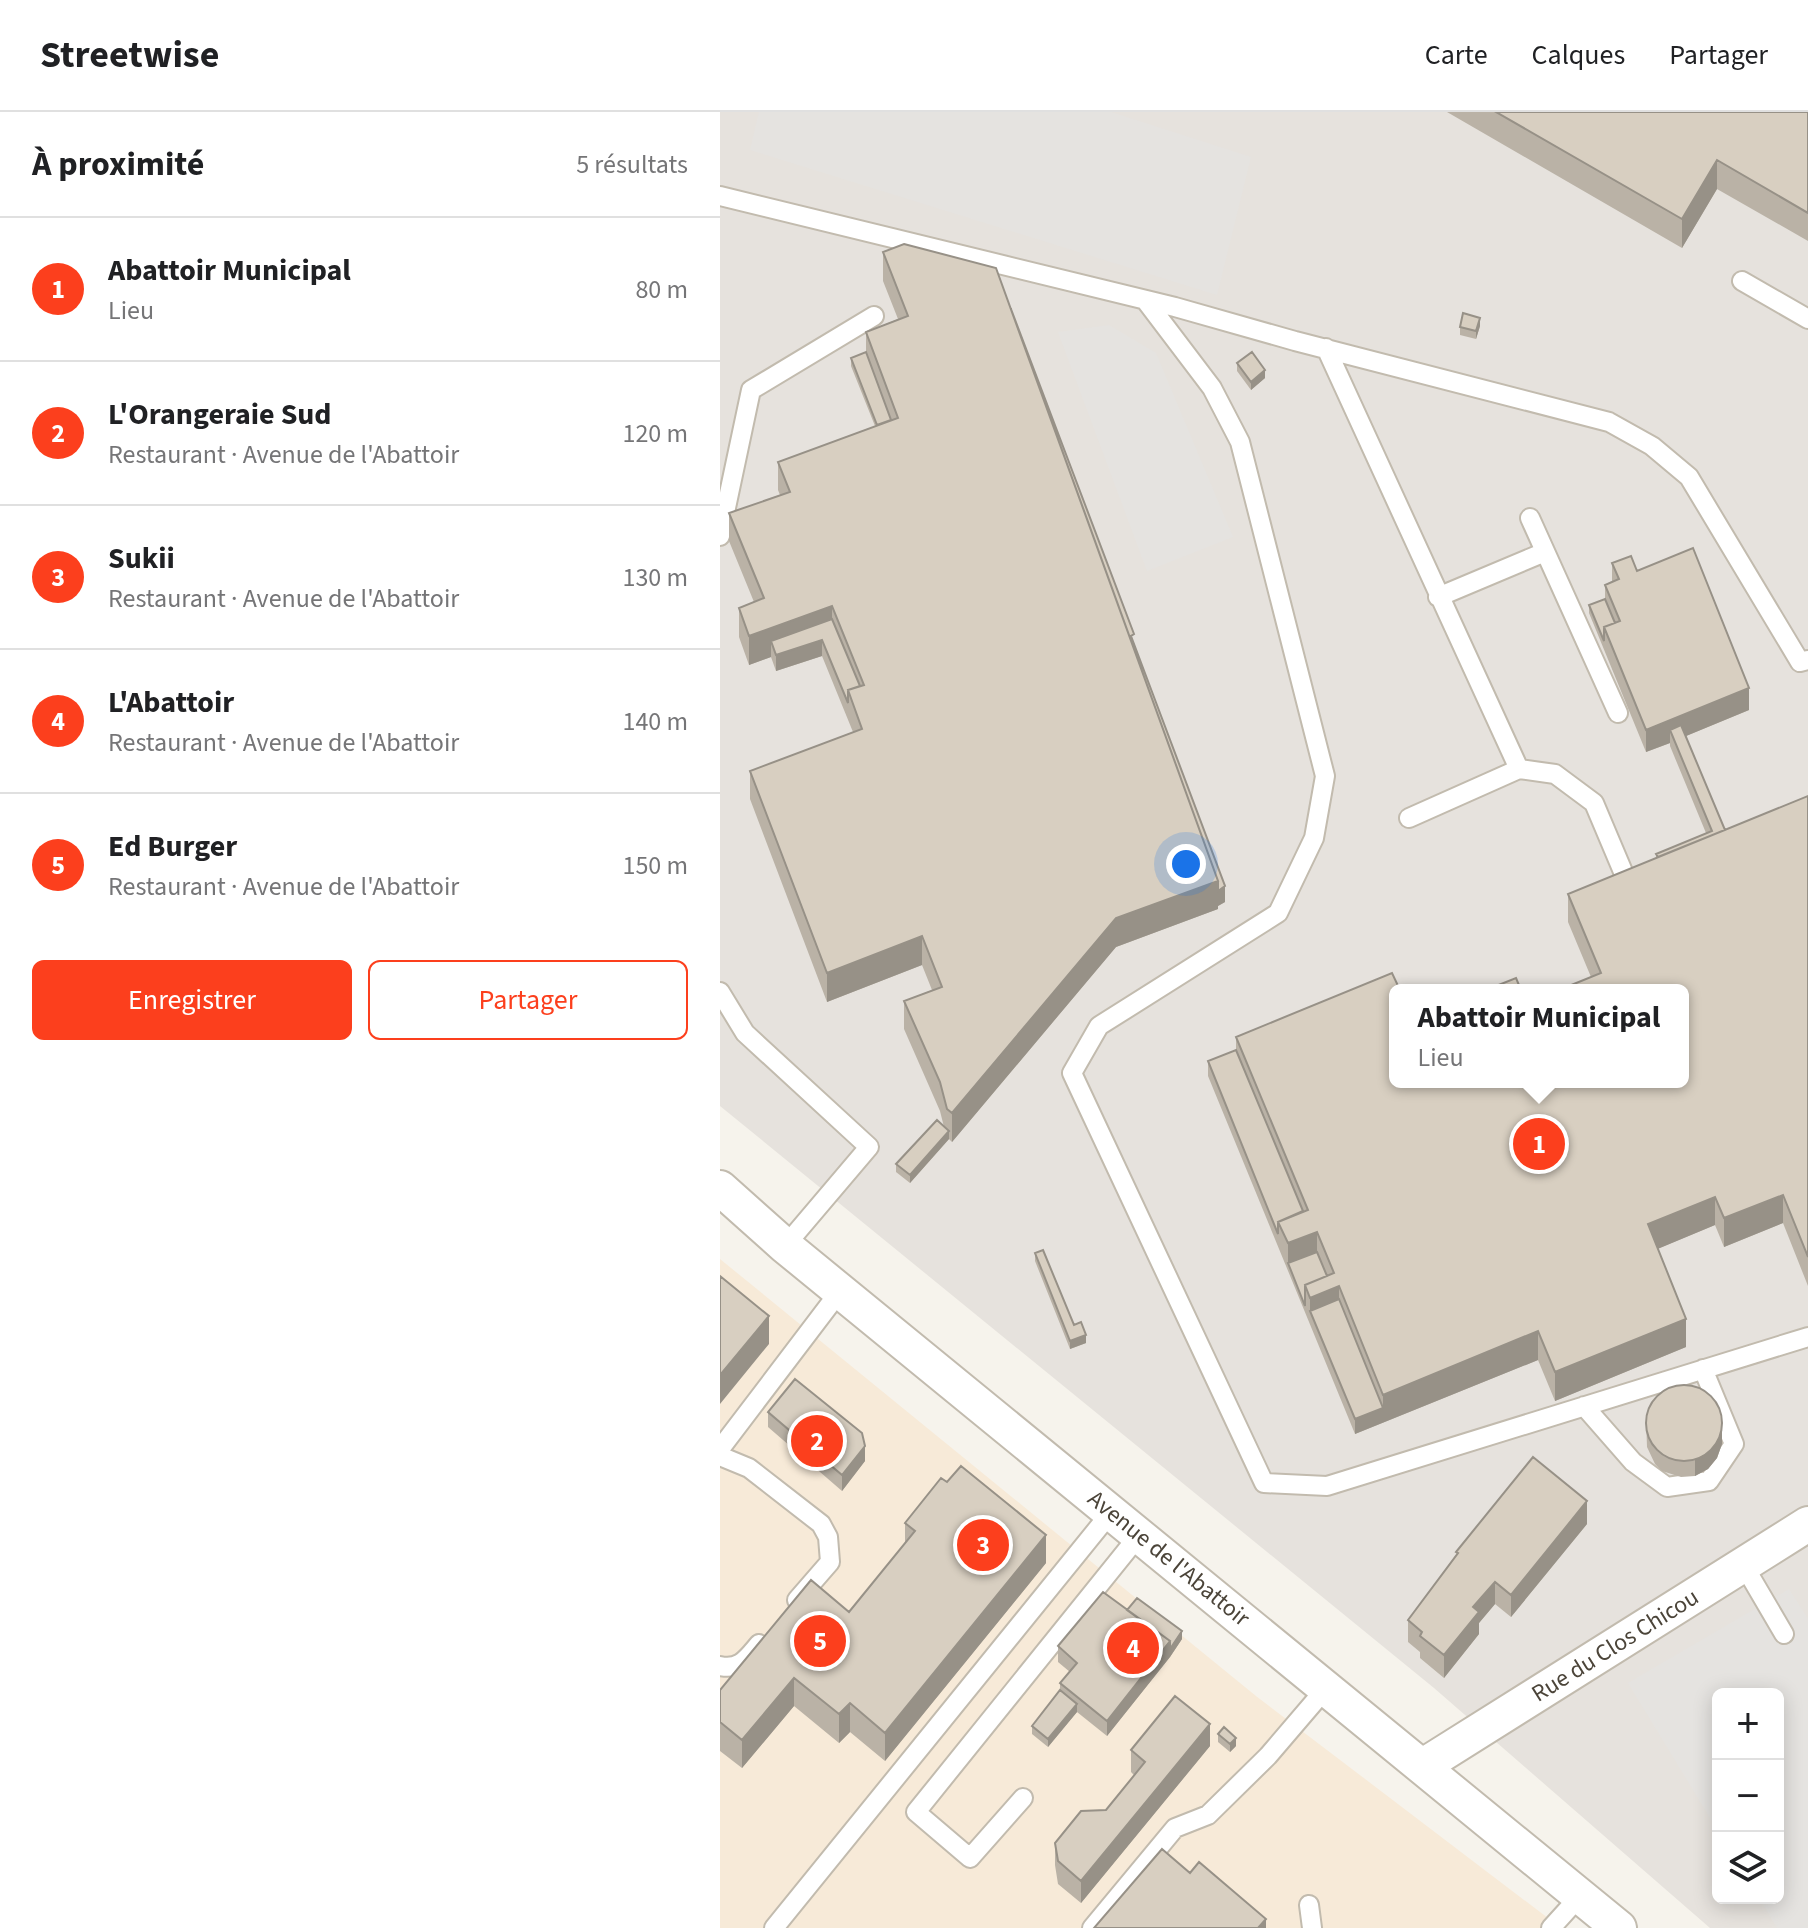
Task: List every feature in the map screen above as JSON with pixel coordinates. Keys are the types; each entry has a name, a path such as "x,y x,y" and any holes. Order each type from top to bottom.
{"street":[{"name":"Avenue de l'Abattoir","path":"720,1188 785,1246 1619,1928"},
{"name":"Rue du Clos Chicou","path":"1423,1766 1808,1524"}],"lane":[{"path":"720,196 883,234 972,260 1146,301 1609,422 1652,446 1689,477 1800,662 1808,660"},
{"path":"1742,281 1808,319"},
{"path":"1146,301 1212,388 1240,442 1325,776 1314,838 1278,913 1099,1026 1072,1073 1264,1483 1327,1486 1808,1337"},
{"path":"720,536 751,390 874,316"},
{"path":"1326,348 1519,769"},
{"path":"1530,518 1618,713"},
{"path":"1438,597 1545,552"},
{"path":"1409,818 1519,769 1555,774 1594,803 1632,894"},
{"path":"720,992 745,1033 869,1147 785,1246"},
{"path":"720,1449 840,1291"},
{"path":"1584,1406 1633,1462 1667,1487 1709,1481 1734,1444 1703,1369"},
{"path":"720,1456 749,1468 821,1524 828,1537 830,1562 742,1664 731,1668 720,1666"},
{"path":"774,1928 1112,1511"},
{"path":"1023,1798 970,1858 916,1812 1140,1534"},
{"path":"1743,1564 1784,1634"},
{"path":"1092,1928 1175,1828 1208,1815 1268,1756 1327,1687"},
{"path":"1551,1928 1580,1896"},
{"path":"1309,1905 1312,1928"}],"shaded area":[{"path":"720,112 1808,112 1808,1928 1710,1928 1434,1688 720,1106"},
{"path":"759,112 1111,112 1251,157 1217,295 750,150"},
{"path":"1109,325 1156,353 1233,537 1147,571 1058,332"},
{"path":"720,1259 1256,1696 1561,1928 720,1928"},
{"path":"1789,1589 1808,1619 1808,1928 1777,1928 1763,1904 1784,1904 1784,1688 1712,1688 1712,1821 1628,1683"}],"building":[{"path":"1496,112 1808,112 1808,213 1717,160 1682,219"},
{"path":"904,244 996,268 1218,881 1116,918 952,1113 947,1109 940,1082 904,1001 942,987 922,936 827,973 750,771 862,729 848,690 864,685 832,606 749,636 739,608 764,598 729,513 790,492 778,462 898,418 866,332 908,316 883,252"},
{"path":"1011,309 1225,886 1218,891 1218,881"},
{"path":"1463,313 1480,318 1476,331 1460,327"},
{"path":"866,352 891,420 877,425 851,358"},
{"path":"1252,352 1265,370 1251,382 1237,363"},
{"path":"1693,548 1749,688 1646,730 1604,627 1620,621 1605,585 1619,579 1612,563 1631,556 1637,571"},
{"path":"1605,599 1615,623 1604,627 1604,641 1589,605"},
{"path":"832,619 860,686 848,690 848,703 822,640 776,655 771,641"},
{"path":"1681,725 1725,830 1658,857 1656,854 1712,831 1670,730"},
{"path":"1808,796 1808,1257 1783,1195 1724,1218 1715,1197 1648,1224 1686,1319 1555,1372 1538,1331 1383,1395 1339,1286 1310,1298 1305,1285 1334,1273 1317,1232 1288,1243 1278,1222 1308,1210 1236,1037 1392,973 1397,984 1389,984 1389,1088 1689,1088 1689,984 1574,984 1601,973 1568,894"},
{"path":"1516,978 1518,984 1501,984"},
{"path":"1236,1050 1303,1211 1278,1222 1278,1234 1208,1061"},
{"path":"937,1120 949,1131 910,1175 896,1164"},
{"path":"1043,1250 1074,1325 1081,1322 1086,1335 1070,1341 1035,1253"},
{"path":"1317,1252 1327,1276 1305,1285 1305,1306 1288,1263"},
{"path":"720,1276 769,1316 720,1375"},
{"path":"1339,1299 1383,1408 1355,1419 1310,1311"},
{"path":"795,1379 862,1433 865,1446 842,1475 768,1412"},
{"path":"1684,1385 1698,1388 1711,1396 1719,1409 1722,1423 1719,1437 1711,1450 1698,1458 1684,1461 1670,1458 1657,1450 1649,1437 1646,1423 1649,1409 1657,1396 1670,1388"},
{"path":"1533,1457 1587,1501 1511,1595 1495,1582 1473,1607 1479,1612 1444,1655 1420,1636 1422,1632 1408,1620 1456,1552"},
{"path":"961,1466 1046,1535 885,1733 850,1703 839,1714 794,1678 742,1740 720,1722 720,1690 811,1580 849,1612 915,1531 905,1523 941,1478 947,1482"},
{"path":"1103,1592 1170,1641 1107,1721 1060,1683 1077,1663 1058,1646"},
{"path":"1137,1598 1182,1631 1170,1649 1170,1641 1127,1610"},
{"path":"1060,1690 1077,1704 1048,1739 1032,1726"},
{"path":"1175,1696 1210,1724 1081,1881 1058,1861 1055,1843 1081,1811 1106,1810 1145,1762 1131,1750"},
{"path":"1224,1727 1236,1738 1230,1744 1218,1734"},
{"path":"1162,1849 1190,1873 1199,1862 1266,1919 1258,1928 1094,1928"}],"place":[{"name":"Abattoir Municipal","path":"1539,1144"},
{"name":"L'Orangeraie Sud","path":"817,1441"},
{"name":"Sukii","path":"983,1545"},
{"name":"Ed Burger","path":"820,1641"},
{"name":"L'Abattoir","path":"1133,1648"}]}
